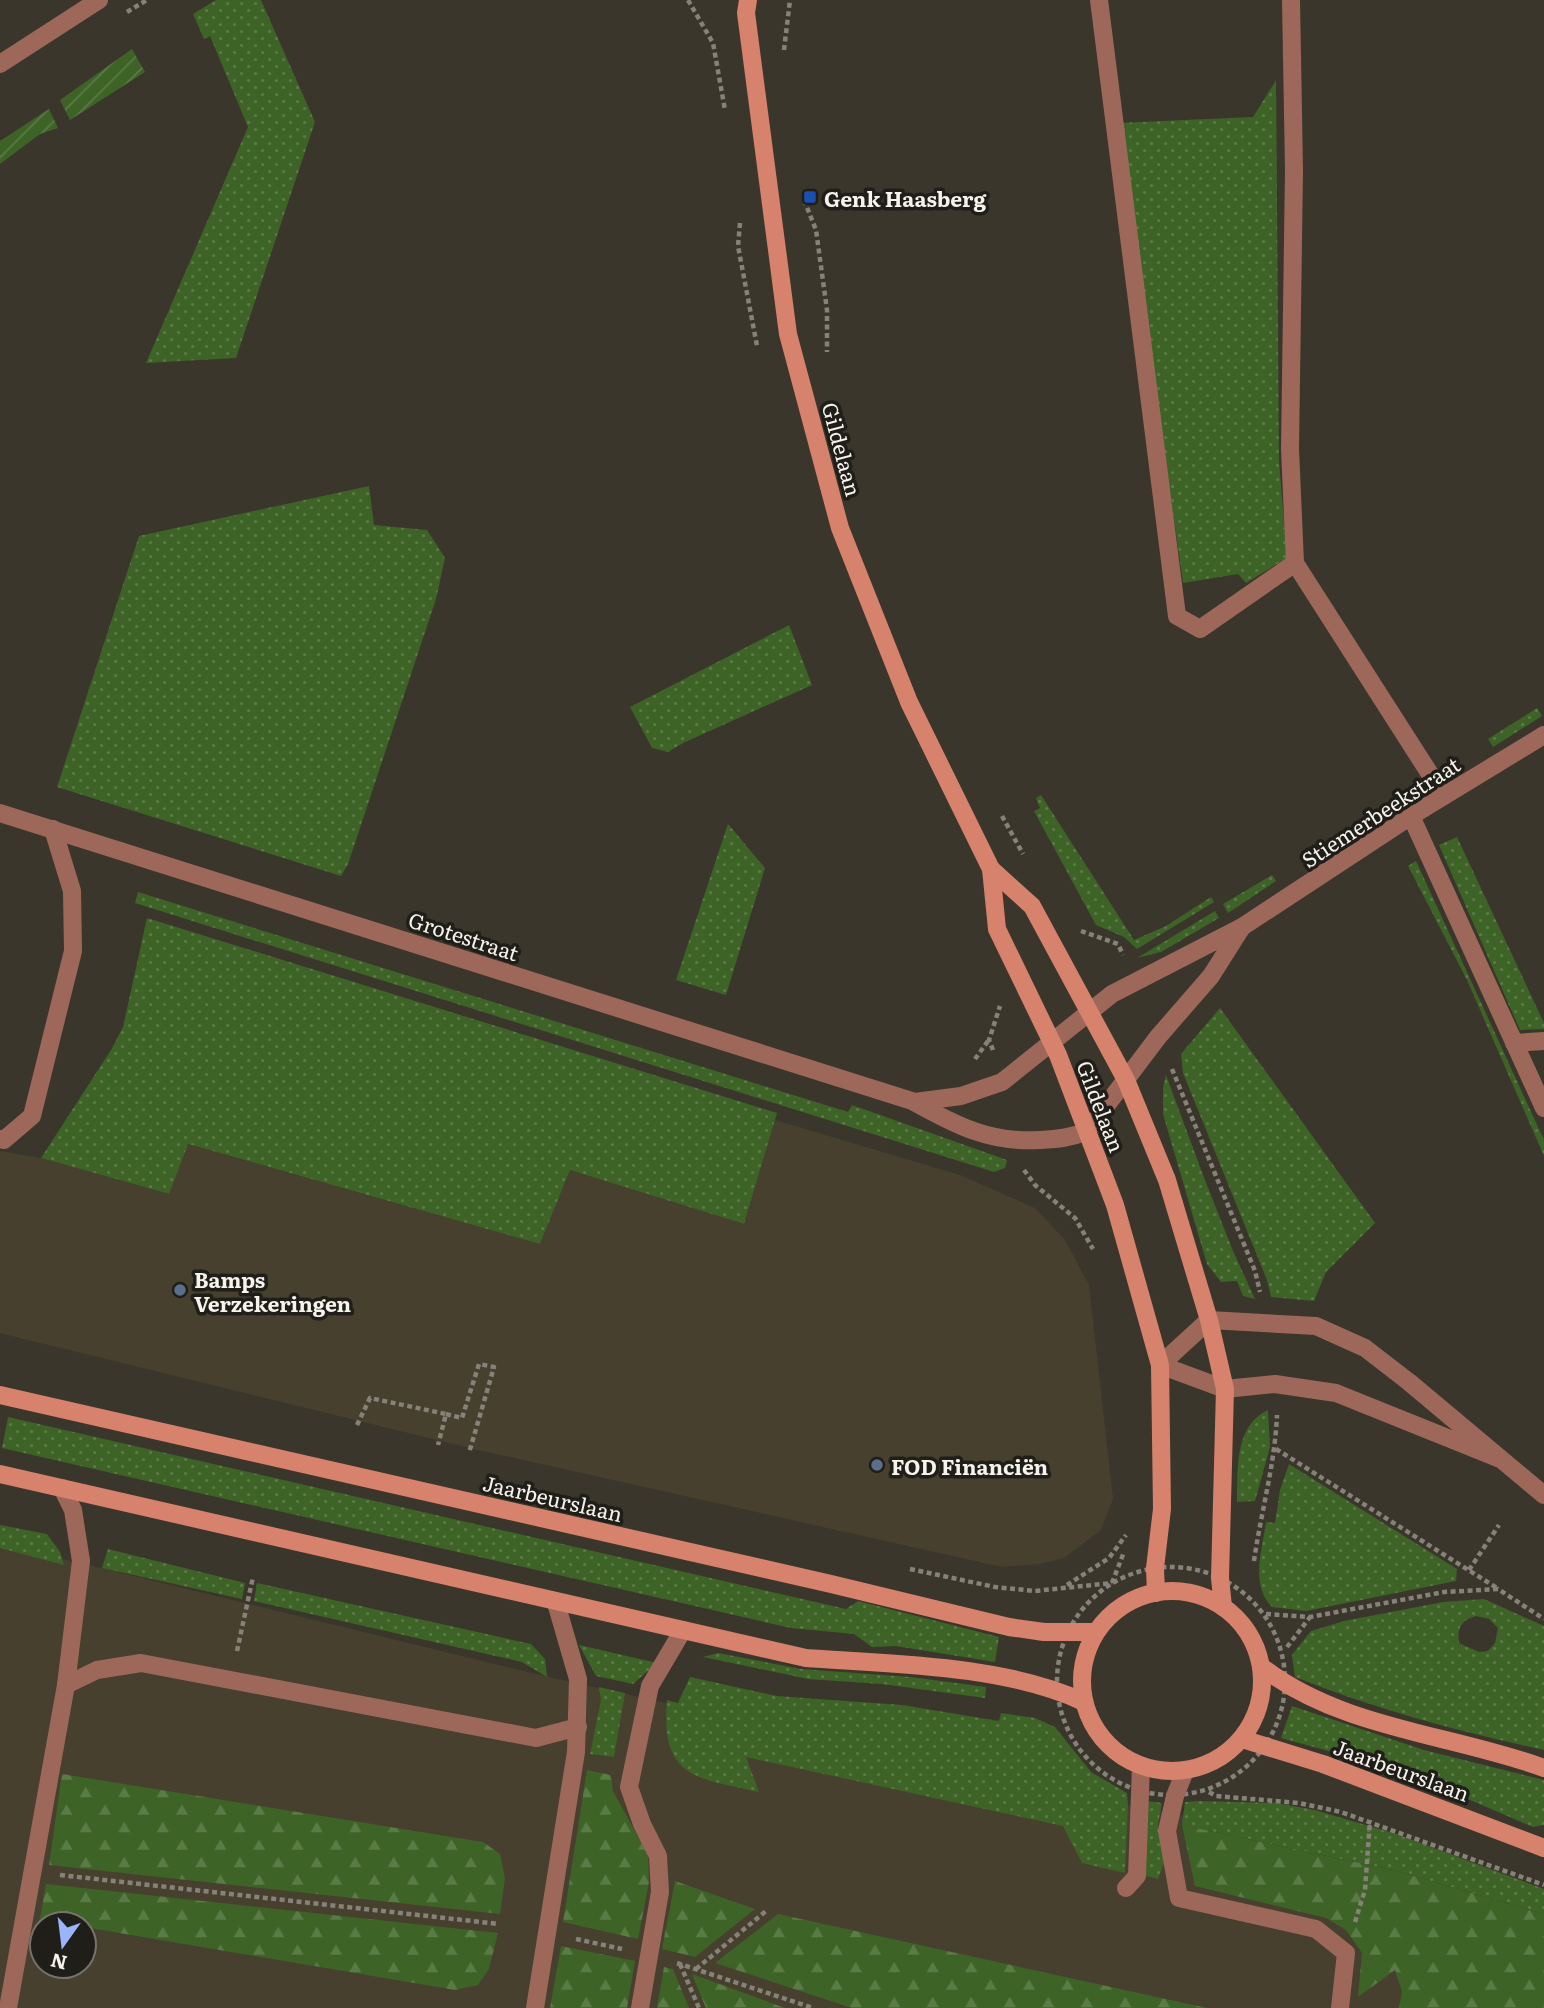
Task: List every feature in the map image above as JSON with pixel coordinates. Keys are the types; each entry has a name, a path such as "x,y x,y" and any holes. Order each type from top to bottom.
{"main road":[{"name":"Gildelaan","path":"745,4 788,334 840,528 909,702 991,869 997,929 1052,1042 1115,1205 1160,1365 1162,1509 1155,1568 1157,1593"},
{"name":"Gildelaan","path":"991,869 1032,906 1126,1080 1167,1180 1209,1320 1225,1389 1220,1578 1223,1607"},
{"name":"Jaarbeurslaan","path":"0,1395 780,1572 1009,1627 1044,1632 1096,1632"},
{"path":"0,1474 806,1658 906,1664 1001,1676 1047,1686 1084,1702"},
{"name":"Jaarbeurslaan","path":"1180,1591 1202,1596 1223,1607 1244,1627 1262,1667 1259,1705 1242,1739 1216,1760 1185,1771 1162,1771 1141,1766 1121,1756 1104,1741 1091,1722 1084,1702 1082,1677 1086,1654 1096,1632 1113,1614 1133,1600 1157,1593 1180,1591"},
{"name":"Jaarbeurslaan","path":"1262,1667 1285,1686 1341,1711 1544,1768"},
{"name":"Jaarbeurslaan","path":"1242,1739 1323,1764 1544,1848"}],"street":[{"path":"0,64 99,0"},
{"path":"1099,0 1177,616 1200,629 1295,563"},
{"path":"1291,0 1294,170 1290,450 1295,563 1444,796"},
{"name":"Stiemerbeekstraat","path":"1090,1011 1112,994 1242,927 1411,816 1544,735"},
{"name":"Grotestraat","path":"0,813 915,1102 945,1121 973,1132 1015,1142 1070,1139 1087,1131"},
{"path":"1411,816 1544,1108"},
{"path":"0,1139 4,1140 32,1116 73,951 72,891 53,829"},
{"name":"Stiemerbeekstraat","path":"1126,1080 1158,1037 1211,976 1242,927"},
{"name":"Grotestraat","path":"915,1102 961,1096 1002,1082 1090,1011"},
{"path":"1514,1043 1544,1041"},
{"path":"1087,1131 1126,1080"},
{"path":"1500,1459 1336,1393 1275,1384 1225,1389 1160,1365 1209,1320 1316,1326 1365,1349 1409,1382 1544,1495"},
{"path":"8,2008 66,1685 82,1554 73,1510 62,1488"},
{"path":"535,2008 578,1727 578,1679 556,1602"},
{"path":"640,2008 660,1892 658,1856 642,1824 629,1787 650,1686 683,1630"},
{"path":"66,1685 97,1670 141,1663 536,1738 578,1727"},
{"path":"1126,1888 1137,1875 1141,1766"},
{"path":"1185,1771 1175,1796 1167,1831 1179,1898 1316,1929 1346,1953 1340,2008"}],"path":[{"path":"784,56 790,0"},
{"path":"799,189 816,230 827,310 827,354"},
{"path":"998,808 1024,855"},
{"path":"1072,928 1118,944 1125,958"},
{"path":"1168,1061 1255,1271 1262,1301"},
{"path":"1018,1162 1035,1185 1075,1218 1094,1250"},
{"path":"357,1425 370,1398 463,1418 479,1364 494,1367 469,1452"},
{"path":"1252,1571 1276,1450 1278,1403"},
{"path":"438,1446 446,1414"},
{"path":"1276,1450 1544,1619"},
{"path":"1469,1570 1499,1525"},
{"path":"917,1569 995,1587 1035,1591 1112,1583 1131,1529 1109,1558 1062,1588"},
{"path":"241,1633 253,1577"},
{"path":"1310,1617 1282,1653 1277,1634 1266,1614 1310,1617 1444,1592 1498,1589"},
{"path":"1254,1595 1255,1604"},
{"path":"1206,1790 1216,1796 1299,1803 1370,1821 1544,1885"},
{"path":"1346,1953 1365,1890 1370,1821"},
{"path":"49,1873 499,1924"},
{"path":"696,1969 766,1911"},
{"path":"565,1936 624,1949"},
{"path":"672,1961 813,2008"},
{"path":"680,1964 698,2008"}],"shaded area":[{"path":"775,1120 960,1175 1035,1208 1065,1240 1089,1285 1113,1499 1101,1530 1064,1558 1040,1564 1002,1567 474,1449 0,1333 0,1151 41,1158 168,1194 187,1144 540,1244 570,1170 744,1224"},
{"path":"0,1545 544,1676 1128,1805 1199,1818 1215,1879 1335,1904 1420,1973 1414,2008 0,2008"}],"green space":[{"path":"216,0 261,0 315,122 236,358 146,363 248,127 210,36 204,39 193,14"},
{"path":"132,49 145,72 70,120 60,100"},
{"path":"1276,80 1279,461 1287,558 1246,583 1238,574 1183,583 1118,123 1253,117"},
{"path":"49,109 58,128 40,134 0,164 0,141"},
{"path":"369,486 374,525 427,530 445,558 436,599 348,864 341,876 57,787 139,536"},
{"path":"789,625 812,685 668,752 652,748 630,707"},
{"path":"1537,708 1542,716 1493,747 1488,739"},
{"path":"1041,795 1134,940 1166,926 1211,897 1214,902 1137,949 1124,937 1096,925 1034,811 1040,808 1036,798"},
{"path":"728,824 765,868 726,995 676,980"},
{"path":"1457,837 1544,1023 1544,1029 1520,1030 1439,845"},
{"path":"1416,861 1544,1140 1544,1156 1467,980 1408,866"},
{"path":"1272,875 1276,881 1228,913 1223,904"},
{"path":"138,892 848,1112 852,1105 1007,1160 1005,1168 994,1172 135,903"},
{"path":"1215,911 1219,918 1161,952 1137,958"},
{"path":"147,918 777,1113 744,1224 570,1170 540,1244 188,1144 169,1194 41,1158 123,1027"},
{"path":"1220,1008 1375,1223 1326,1272 1314,1301 1271,1297 1267,1280 1183,1073 1181,1054"},
{"path":"1166,1075 1233,1251 1255,1299 1243,1296 1237,1281 1221,1282 1207,1264 1163,1114"},
{"path":"1268,1410 1270,1447 1255,1501 1237,1502 1238,1463 1244,1437 1257,1417"},
{"path":"8,1417 846,1609 858,1601 999,1637 995,1662 896,1646 872,1647 854,1634 791,1628 2,1448"},
{"path":"1289,1464 1457,1569 1456,1581 1306,1611 1272,1607 1261,1588 1260,1556 1266,1522 1275,1523 1280,1490"},
{"path":"0,1525 47,1534 60,1552 64,1565 0,1548"},
{"path":"108,1549 245,1583 242,1599 102,1568"},
{"path":"257,1583 531,1644 545,1659 547,1677 522,1662 254,1601"},
{"path":"1484,1599 1544,1626 1544,1750 1418,1719 1295,1677 1292,1655 1311,1631 1344,1621 1443,1602","holes":["1476,1616 1489,1619 1498,1628 1495,1643 1488,1651 1479,1652 1459,1643 1459,1633 1464,1622"]},
{"path":"579,1645 657,1663 633,1684 596,1676"},
{"path":"718,1653 801,1669 911,1677 986,1687 985,1698 882,1684 808,1679 703,1657"},
{"path":"690,1677 777,1696 902,1705 999,1721 1001,1713 1035,1718 1055,1727 1091,1772 1127,1793 1125,1873 1082,1863 1063,1826 746,1757 759,1792 700,1777 676,1760 666,1726 667,1700 678,1703"},
{"path":"599,1687 625,1693 614,1757 590,1754 601,1700"},
{"path":"1292,1706 1424,1750 1544,1780 1544,1825 1533,1827 1405,1772 1281,1738"},
{"path":"587,1770 611,1775 613,1791 648,1855 649,1882 638,1939 563,1922"},
{"path":"62,1774 483,1842 500,1854 505,1878 500,1914 49,1865"},
{"path":"1147,1801 1162,1803 1158,1824 1164,1863 1158,1879 1146,1876"},
{"path":"1185,1802 1276,1803 1315,1810 1396,1834 1544,1889 1544,1914 1393,1870 1182,1825"},
{"path":"1182,1825 1393,1870 1544,1914 1544,2008 1399,2008 1402,1992 1395,1970 1358,1997 1362,1953 1346,1930 1326,1918 1195,1886"},
{"path":"675,1881 755,1909 695,1957 662,1949"},
{"path":"46,1884 498,1933 489,1969 478,1985 455,1990 98,1929 98,1910 42,1910"},
{"path":"778,1914 1207,2008 852,2008 715,1963"},
{"path":"561,1946 635,1961 627,2008 550,2008"},
{"path":"664,1967 673,1969 689,2008 657,2008"},
{"path":"692,1974 785,2008 706,2008"}],"place":[{"name":"Genk Haasberg","path":"810,197"},
{"name":"Bamps Verzekeringen","path":"180,1290"},
{"name":"FOD Financiën","path":"877,1465"}]}
